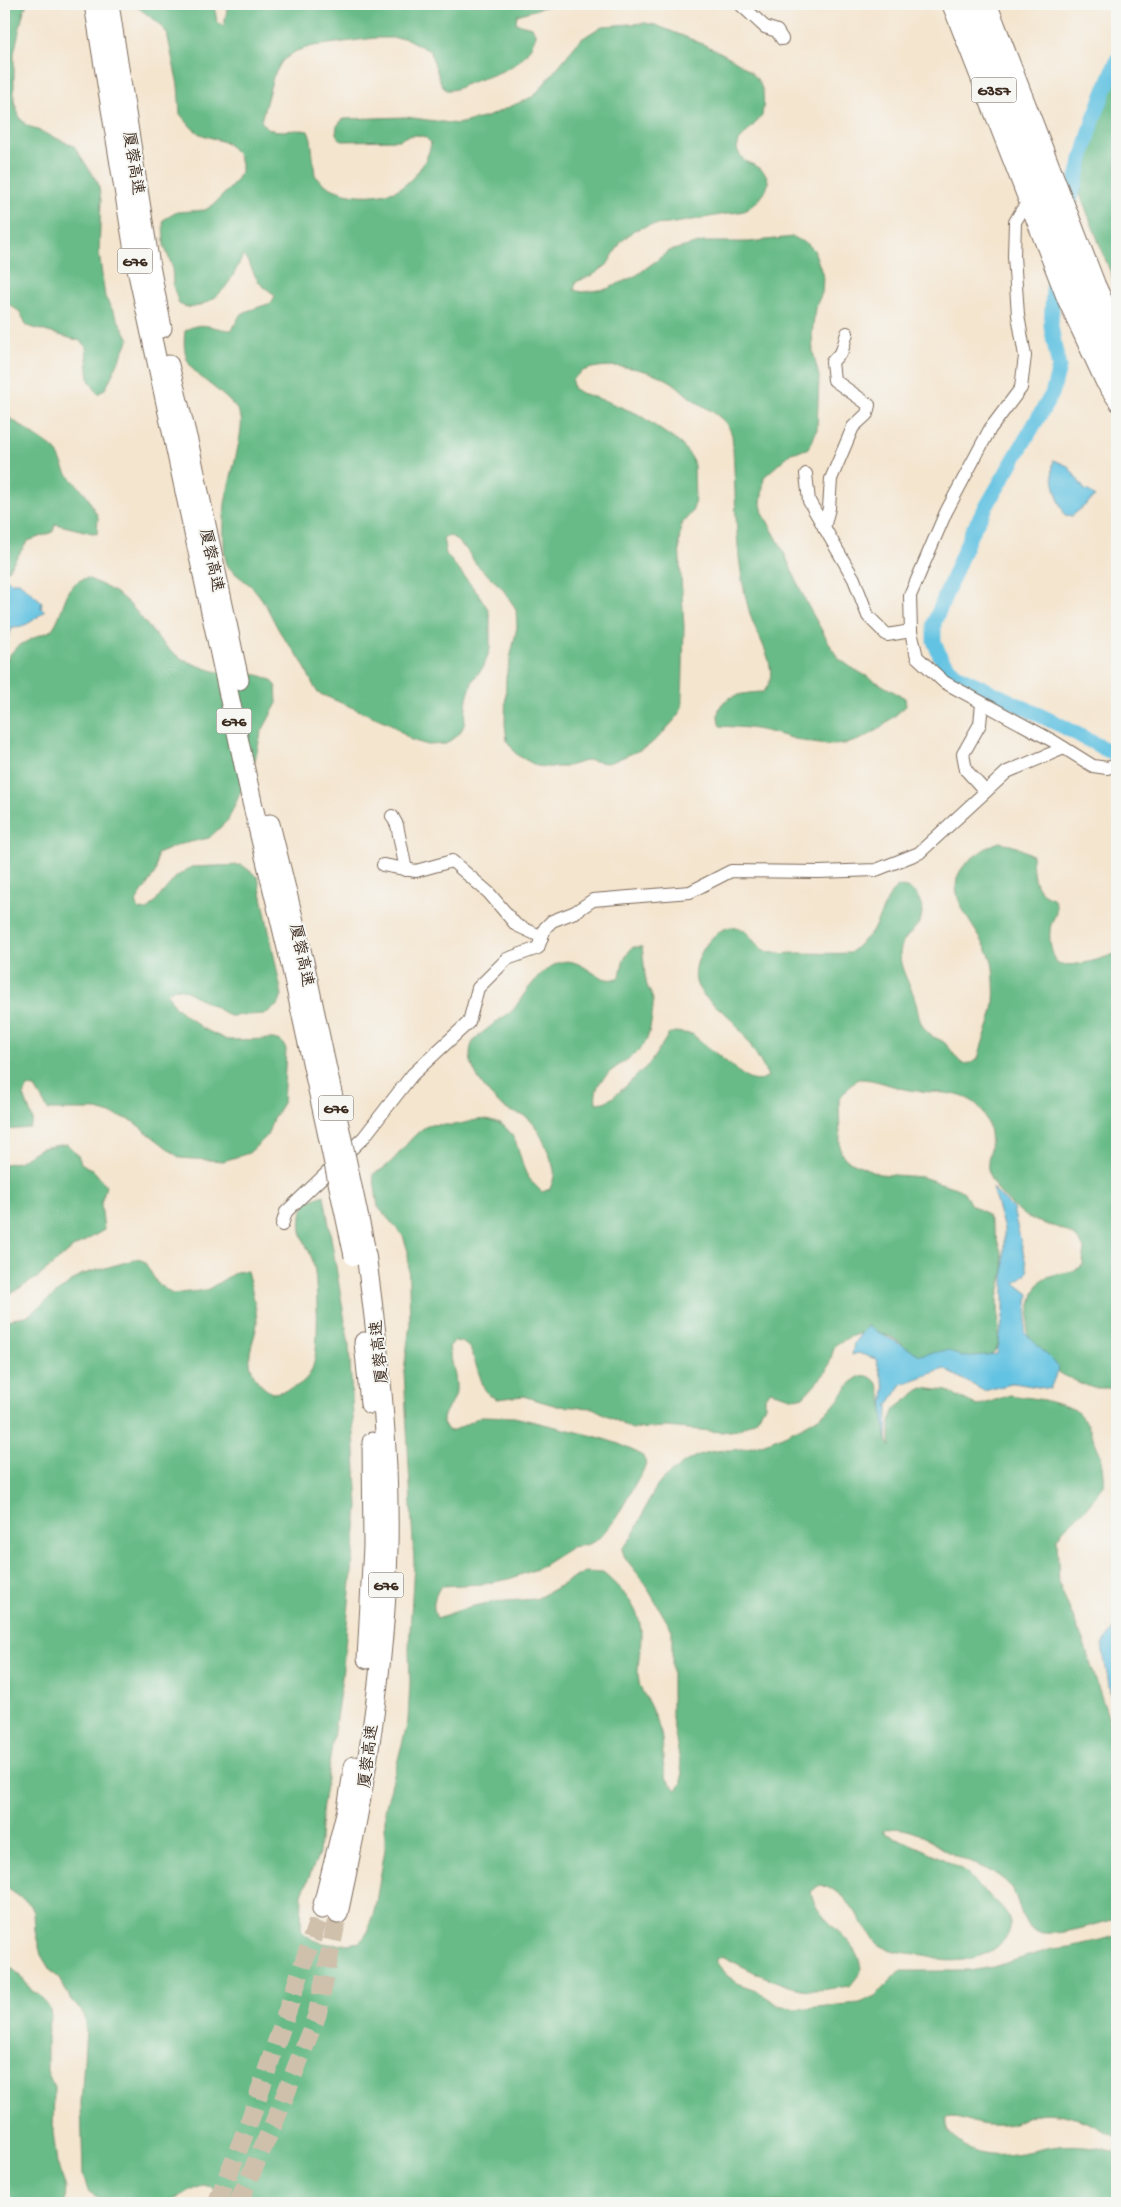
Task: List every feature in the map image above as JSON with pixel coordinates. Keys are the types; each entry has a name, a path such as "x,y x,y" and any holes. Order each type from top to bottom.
{"highway":[{"name":"厦蓉高速","path":"94,4 137,269 263,797 360,1255 373,1462 371,1624 362,1712 330,1912"},
{"name":"厦蓉高速","path":"109,4 150,266 170,366 190,445 197,515"},
{"name":"G357","path":"961,4 1040,168"},
{"name":"G357","path":"976,4 1040,168 1075,297 1092,339 1117,382"},
{"name":"G357","path":"1075,297 1109,339 1117,353"}],"street":[{"path":"740,4 765,27 777,30 782,39"},
{"path":"948,4 1026,209 1075,297 1102,383 1117,405"},
{"path":"991,4 1040,168 1084,245 1117,323"},
{"path":"1026,209 1022,210 1015,222 1014,256 1018,316 1025,356 1021,388 990,429 946,512 910,596 911,631 917,657 944,682 1093,766 1107,768 1117,765"},
{"path":"824,528 829,508 832,479 852,427 867,414 869,405 834,380 832,362 842,351 847,333"},
{"path":"806,474 808,501 854,579 868,616 887,635 911,631"},
{"path":"982,703 980,724 963,754 966,770 985,791"},
{"path":"282,1225 286,1212 364,1137 412,1074 469,1022 478,988 507,959 538,948 545,928 552,921 575,912 593,900 690,892 731,871 819,872 876,870 919,853 1007,772 1064,748"},
{"path":"392,816 398,825 406,870"},
{"path":"383,865 416,871 452,860 489,893 516,924 542,937"}],"green space":[{"path":"4,4 27,4 14,53 14,101 20,118 26,125 74,146 98,183 101,200 99,253 105,297 129,339 106,388 98,394 89,380 86,347 80,341 27,326 20,312 4,301"},
{"path":"133,4 214,4 217,22 224,26 228,4 554,4 517,15 516,23 532,27 536,35 531,46 519,61 502,71 453,90 446,90 441,83 430,51 405,38 375,38 313,46 296,51 282,61 273,77 261,121 265,126 276,131 308,131 311,139 315,175 331,188 352,194 384,194 400,188 413,178 423,164 430,150 431,143 425,137 417,135 407,136 399,140 342,141 336,134 337,126 343,119 406,117 457,124 487,117 534,96 580,40 602,26 645,23 656,25 716,50 746,68 756,78 762,89 762,116 739,141 737,149 743,159 763,171 767,177 768,183 764,194 744,211 669,224 651,225 634,230 621,242 607,265 593,275 576,282 574,290 582,292 607,289 637,275 669,251 703,242 749,242 793,237 808,244 814,250 823,276 822,293 815,308 812,335 813,352 819,377 817,429 807,449 791,453 764,477 761,504 763,513 781,546 807,604 838,658 905,698 906,706 869,735 843,744 818,744 767,731 720,726 719,708 723,702 737,695 763,692 769,684 771,674 767,654 750,614 741,570 736,525 732,435 721,418 691,398 673,383 654,374 632,368 609,366 581,372 572,380 573,388 581,393 638,414 681,444 692,458 694,466 695,503 692,512 681,525 679,543 684,627 682,707 679,715 647,747 606,763 589,760 564,767 546,767 537,766 517,755 507,741 505,724 506,677 517,627 516,609 502,588 476,564 466,549 451,536 443,538 446,554 479,595 488,609 490,618 490,649 484,666 473,680 467,698 464,725 460,733 446,744 428,745 411,740 391,724 318,693 302,662 282,636 262,599 254,589 229,567 225,559 225,504 238,447 241,418 232,404 194,370 189,363 184,344 185,331 203,325 232,330 240,315 271,303 275,296 260,283 243,256 232,277 218,295 195,307 186,307 179,304 173,286 172,266 164,245 163,220 177,212 205,210 213,205 232,186 241,172 241,163 238,155 227,143 200,134 180,114 178,85 167,33 155,20"},
{"path":"1117,60 1117,289 1080,194 1094,118"},
{"path":"4,414 56,450 67,474 86,494 98,517 97,534 55,524 53,532 28,541 8,570 4,572"},
{"path":"87,578 128,602 160,640 179,657 198,666 218,672 263,677 276,685 277,703 261,733 255,760 228,820 209,838 181,844 157,854 156,871 136,902 139,910 148,910 176,877 191,867 242,865 258,877 282,995 279,1004 265,1014 230,1016 183,989 174,988 167,993 175,1007 202,1028 227,1040 273,1039 281,1041 286,1049 283,1103 273,1119 267,1136 249,1153 223,1161 180,1158 131,1120 97,1110 48,1110 35,1088 27,1087 24,1096 33,1120 30,1128 4,1130 4,733 6,717 3,684 4,668 13,650 51,630 73,585"},
{"path":"1000,842 1017,847 1032,855 1037,887 1053,898 1056,912 1050,927 1050,941 1057,964 1080,964 1117,953 1117,1391 1110,1388 1093,1388 1078,1382 1046,1367 1028,1350 1030,1310 1036,1289 1041,1281 1047,1277 1075,1270 1083,1265 1084,1248 1072,1234 1065,1230 1034,1220 1023,1214 1012,1206 993,1184 988,1170 990,1133 986,1118 979,1107 970,1100 948,1093 909,1090 870,1080 857,1079 839,1098 841,1153 847,1160 879,1174 922,1177 956,1188 964,1192 970,1204 985,1213 990,1220 1002,1254 1004,1271 998,1298 999,1343 995,1351 983,1363 926,1359 914,1356 903,1345 886,1335 869,1332 861,1333 835,1345 827,1371 804,1396 795,1398 770,1391 765,1397 765,1406 756,1420 738,1430 721,1432 667,1427 632,1429 593,1408 557,1406 523,1396 497,1399 489,1395 484,1388 470,1348 462,1342 454,1341 449,1347 455,1375 456,1391 443,1419 443,1424 449,1431 457,1429 481,1416 514,1417 594,1436 619,1444 642,1455 646,1463 615,1520 597,1540 589,1544 572,1547 537,1569 509,1579 484,1584 441,1586 435,1598 434,1610 437,1618 469,1607 493,1602 536,1599 585,1572 603,1573 624,1593 638,1617 641,1636 638,1676 641,1690 660,1730 666,1778 677,1790 682,1783 682,1773 672,1718 672,1630 642,1579 625,1558 622,1549 639,1524 652,1494 661,1481 688,1460 707,1452 755,1446 778,1438 807,1424 829,1410 854,1381 864,1376 870,1377 880,1389 885,1430 890,1447 890,1421 895,1409 922,1388 947,1391 978,1406 1010,1395 1044,1400 1075,1410 1087,1423 1101,1456 1104,1483 1090,1504 1062,1531 1057,1539 1059,1584 1083,1641 1117,1744 1117,1919 1065,1932 1044,1933 1035,1931 1026,1923 1016,1897 1005,1880 984,1868 954,1855 920,1834 897,1828 882,1832 961,1869 1006,1912 1010,1928 1006,1937 998,1946 986,1954 971,1959 954,1961 940,1960 926,1955 905,1953 885,1948 878,1944 843,1897 836,1891 818,1886 811,1892 815,1903 821,1913 854,1949 859,1960 861,1972 850,1986 818,1990 792,1987 767,1978 722,1956 715,1960 725,1974 739,1984 756,1990 778,2005 795,2009 859,2003 875,1996 900,1971 969,1971 993,1967 1052,1949 1070,1947 1117,1936 1117,2137 1076,2118 1043,2113 1004,2125 982,2125 956,2117 946,2118 946,2122 949,2133 971,2150 983,2154 1016,2154 1074,2145 1117,2153 1117,2203 227,2203 212,2187 203,2185 166,2203 105,2203 88,2191 83,2174 81,2103 86,2031 83,2013 71,2000 59,1978 50,1970 41,1955 35,1931 34,1912 30,1904 4,1886 4,1321 29,1315 80,1275 137,1259 144,1261 157,1283 172,1294 207,1290 236,1272 247,1271 257,1321 250,1355 251,1368 261,1385 272,1393 292,1388 302,1383 309,1375 313,1367 317,1341 315,1272 310,1253 301,1232 302,1214 306,1202 324,1195 349,1345 358,1507 342,1678 322,1812 319,1853 302,1894 301,1930 314,1940 328,1944 360,1942 366,1935 375,1908 385,1849 385,1810 408,1721 409,1648 414,1563 404,1371 410,1324 408,1251 403,1236 378,1207 373,1174 393,1160 425,1127 432,1125 454,1125 474,1120 488,1120 501,1124 511,1133 525,1171 532,1182 542,1192 550,1189 554,1178 554,1170 538,1130 527,1118 499,1104 484,1088 470,1057 475,1039 511,1012 535,980 558,963 567,961 575,963 597,975 612,979 620,977 627,954 633,947 642,947 646,982 653,1000 647,1038 640,1049 606,1075 596,1092 596,1103 612,1098 625,1087 650,1063 669,1034 675,1032 692,1034 745,1077 756,1081 765,1078 768,1076 741,1032 726,1014 705,997 698,987 695,979 696,969 703,949 717,933 725,928 734,927 744,930 762,949 770,952 781,954 850,953 872,932 891,893 897,887 903,887 916,894 922,908 919,923 904,941 900,951 901,965 914,996 920,1021 929,1034 945,1043 963,1064 971,1063 978,1059 993,1010 993,968 982,941 958,899 956,885 960,872 971,859 981,851"},
{"path":"67,1144 78,1155 81,1163 95,1172 106,1186 101,1203 104,1230 73,1248 37,1278 4,1297 4,1164 18,1162 41,1148"},
{"path":"4,1962 20,1975 32,1991 40,1995 50,2009 51,2018 47,2035 47,2071 54,2087 53,2132 57,2163 66,2188 65,2203 4,2203"}],"water":[{"path":"1054,460 1068,466 1085,490 1095,497 1072,516 1065,515 1057,495 1053,480"},
{"path":"4,578 11,582 19,582 42,602 41,608 45,611 26,624 13,627 5,643 4,642"},
{"path":"992,1188 1013,1209 1028,1272 1015,1283 1029,1294 1025,1333 1059,1367 1050,1389 1014,1383 984,1391 944,1369 902,1384 888,1405 887,1441 883,1411 885,1388 876,1359 858,1353 852,1355 854,1343 867,1326 920,1355 948,1350 962,1357 997,1354 1004,1310 1004,1229"},
{"path":"1117,1624 1117,1732 1102,1645"}],"waterway":[{"path":"1066,215 1094,118 1117,60"},
{"path":"1054,272 1051,326 1059,368 1052,394 972,531 934,623 934,641 942,661 958,676 1064,727 1112,753 1117,752"}],"tunnel":[{"path":"217,2203 250,2120 322,1909"},
{"path":"238,2203 277,2116 317,2015 338,1914"}]}
